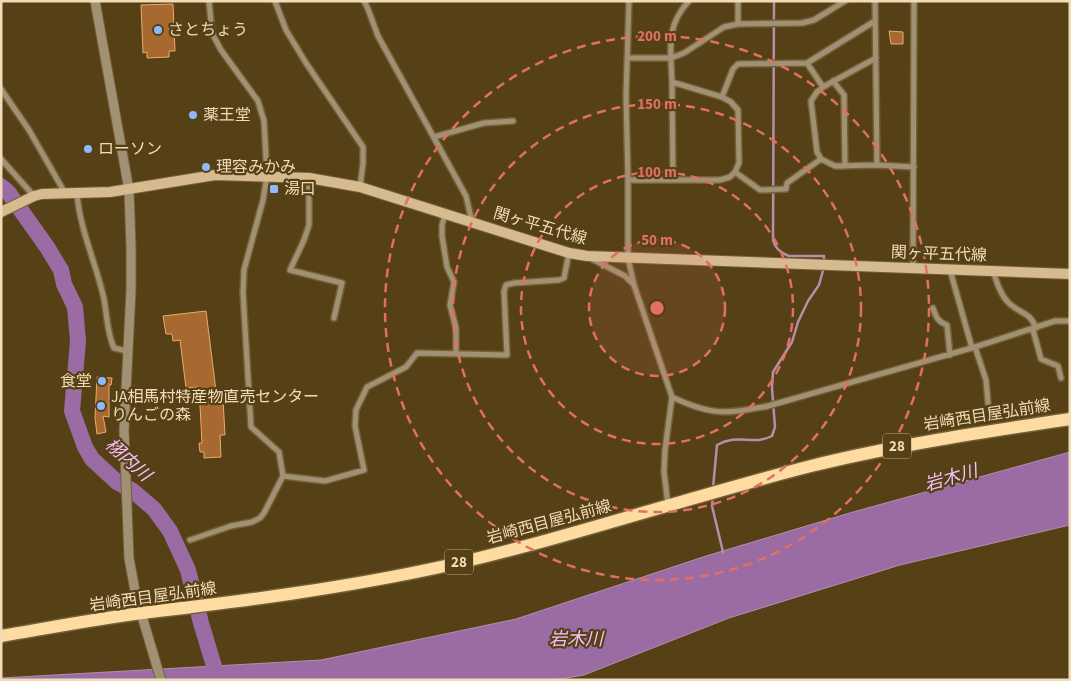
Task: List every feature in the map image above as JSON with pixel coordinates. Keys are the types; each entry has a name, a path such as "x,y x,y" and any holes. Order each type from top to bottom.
{"main road":[{"name":"関ヶ平五代線","path":"32,197 65,193 77,194 129,190 216,174 308,178 360,187 569,253 587,256 1070,274"},
{"path":"1,212 32,197"},
{"name":"岩崎西目屋弘前線","path":"1,636 141,613 210,606 368,582 509,550 727,488 895,447 1070,418"}],"street":[{"path":"95,1 129,190 131,247 125,390 124,471 130,568 136,596 161,680"},
{"path":"190,540 260,518 283,476 279,452 251,427 243,293 244,270 263,200 267,176 264,121 258,101 221,50 212,33 209,1"},
{"path":"275,1 286,30 306,64 363,146 360,187"},
{"path":"364,1 378,36 466,196 472,222"},
{"path":"629,1 626,96 628,258 634,285 672,397 664,472 668,505"},
{"path":"673,179 672,31 681,9 689,1"},
{"path":"738,1 738,24"},
{"path":"628,58 671,58 684,53 724,27 738,24 802,23 814,20 845,1"},
{"path":"875,1 877,165"},
{"path":"913,268 914,1"},
{"path":"722,97 733,69 738,64 807,63 875,21"},
{"path":"876,58 823,87 811,101 817,152 821,159 828,164 914,167"},
{"path":"807,63 823,87"},
{"path":"833,81 844,96 845,166"},
{"path":"628,180 720,180 730,177 735,172 739,163 738,110 731,102 722,97 672,82"},
{"path":"1,89 29,130 65,193"},
{"path":"434,137 484,123 513,121"},
{"path":"735,172 760,190 786,189 786,183 821,159"},
{"path":"1,160 32,197"},
{"path":"308,178 309,225 290,270 342,283 334,318"},
{"path":"77,194 84,233 104,298 110,339 114,348 127,351"},
{"path":"445,214 442,236 448,267 454,282 450,305 456,328 456,353"},
{"path":"283,476 325,481 364,470 355,426 356,410 367,387 406,367 417,353 507,355 504,291 506,285 514,282 559,280 564,278 569,253"},
{"path":"587,256 597,263 625,276 634,285"},
{"path":"950,270 986,380 988,403"},
{"path":"994,271 1004,298 1011,305 1033,319 1042,359 1058,366 1061,378"},
{"path":"933,308 936,317 941,323 947,325 950,355"},
{"path":"672,397 708,412 726,412 768,406 974,348 1055,321 1070,321"}],"water":[{"name":"岩木川","path":"1070,452 1070,525 900,565 729,618 584,675 555,680 1,680 1,678 321,660 516,619 706,556 853,512"}],"building":[{"name":"さとちょう","path":"173,4 175,51 169,51 169,57 147,58 147,52 143,53 141,5"},
{"path":"889,31 903,32 903,44 891,44"},
{"path":"206,311 217,399 223,399 225,435 220,435 221,457 204,458 204,452 200,452 199,443 202,443 199,387 186,388 180,340 173,341 172,334 166,334 163,316"},
{"path":"97,377 112,378 111,385 109,385 109,417 103,416 106,432 97,434 95,418"}],"waterway":[{"path":"774,1 773,240 777,248 786,255 824,256 824,261"},
{"name":"栩内川","path":"1,186 8,192 47,247 61,270 64,284 75,307 78,341 72,411 85,447 92,459 117,482 133,491 154,509 170,531 188,570 217,676 216,680"},
{"path":"713,488 717,445 732,440 758,440 772,436 775,427 772,388 773,372 792,342 798,322 808,301 819,285 824,267"},
{"path":"713,496 712,506 723,552"}],"place":[{"name":"さとちょう","path":"158,30"},
{"name":"薬王堂","path":"193,115"},
{"name":"ローソン","path":"88,149"},
{"name":"理容みかみ","path":"206,167"},
{"name":"湯口","path":"274,189"},
{"name":"食堂","path":"102,381"},
{"name":"JA相馬村特産物直売センター りんごの森","path":"101,406"}]}
